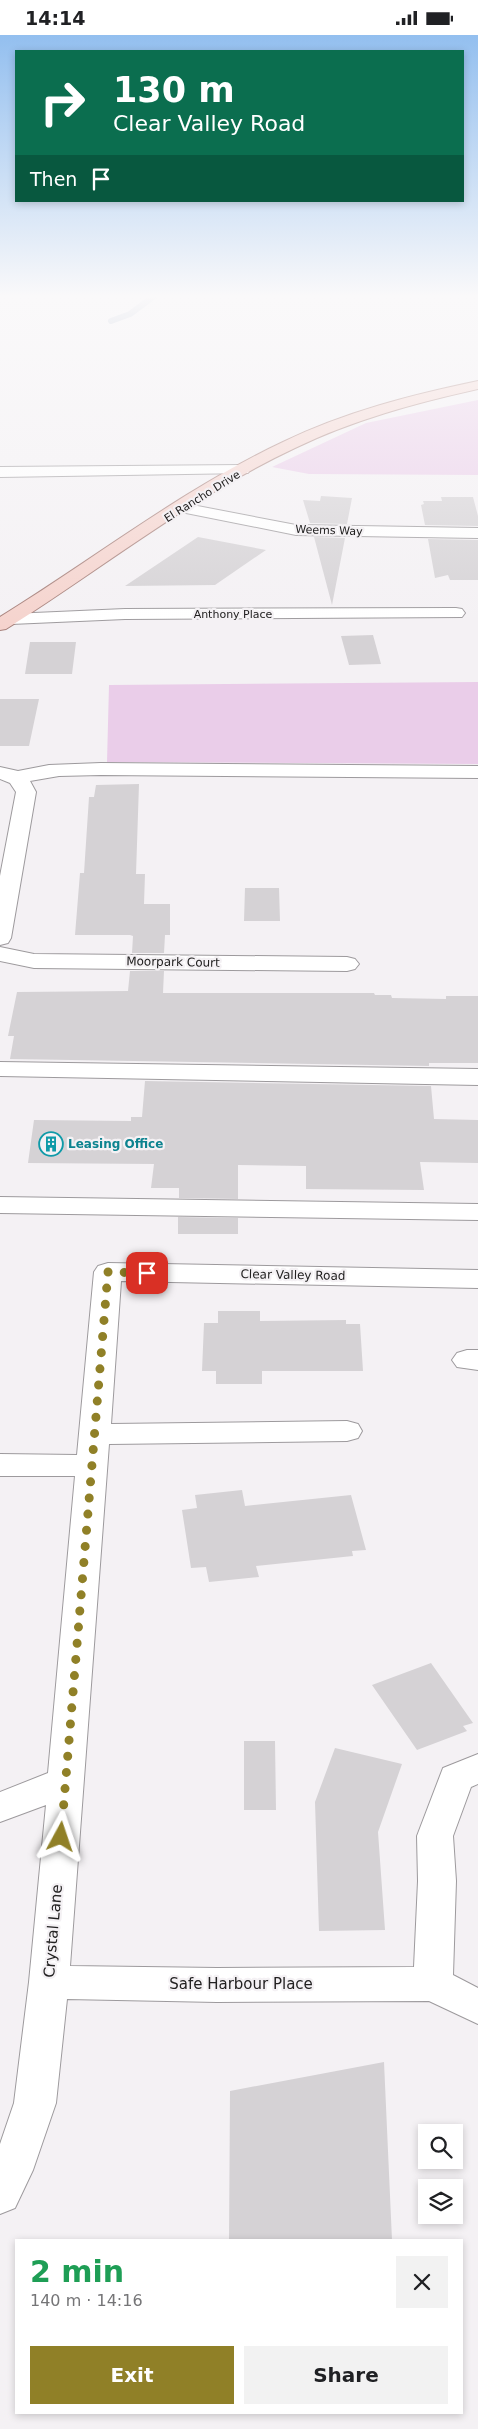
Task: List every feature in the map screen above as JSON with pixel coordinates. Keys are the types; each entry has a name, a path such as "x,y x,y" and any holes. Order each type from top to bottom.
{"main road":[{"name":"El Rancho Drive","path":"5,622 242,470 284,447 344,423 397,406"}],"street":[{"path":"0,472 242,470"},
{"name":"Weems Way","path":"182,508 303,530 478,533"},
{"name":"Anthony Place","path":"5,622 125,614 456,613"},
{"path":"9,776 82,770 478,772"},
{"path":"0,939 26,792 23,783 9,776"},
{"name":"Moorpark Court","path":"0,954 34,961 347,964"},
{"path":"0,1069 478,1077"},
{"path":"0,1205 478,1212"},
{"name":"Clear Valley Road","path":"108,1272 478,1279"},
{"name":"Crystal Lane","path":"0,2194 12,2170 35,2103 49,1983 108,1272"},
{"path":"0,1465 93,1450 348,1431"},
{"path":"433,1984 436,1881 434,1835 456,1778 478,1768"},
{"path":"0,1807 66,1782"},
{"name":"Safe Harbour Place","path":"49,1983 433,1984 478,2007"}],"shaded area":[{"path":"450,406 478,406 478,475 309,474 272,467 366,423"},
{"path":"478,682 478,764 107,762 109,685"}],"building":[{"path":"321,496 352,498 347,524 310,523 303,500 320,501"},
{"path":"441,497 473,497 478,516 478,526 425,525 421,505 424,504 423,501 442,501"},
{"path":"198,537 266,550 215,585 125,586"},
{"path":"314,537 345,538 332,605"},
{"path":"428,539 478,540 478,580 450,580 448,575 435,578"},
{"path":"373,635 381,664 349,665 341,636"},
{"path":"30,642 76,642 72,674 25,674"},
{"path":"0,699 39,699 29,746 0,746"},
{"path":"139,784 136,874 145,874 144,904 170,904 170,935 165,935 164,953 132,953 133,936 130,935 75,935 80,873 84,873 89,797 94,797 96,785"},
{"path":"245,888 279,888 280,921 244,921"},
{"path":"130,971 164,971 163,993 374,993 375,995 391,995 392,998 446,999 446,996 478,996 478,1063 429,1063 429,1066 10,1059 14,1036 8,1036 17,992 128,991"},
{"path":"145,1081 431,1086 434,1119 478,1120 478,1163 420,1162 424,1190 306,1189 306,1166 238,1165 238,1199 179,1198 179,1188 151,1188 154,1164 28,1163 34,1120 131,1121 131,1117 142,1117"},
{"path":"178,1217 238,1218 238,1234 178,1234"},
{"path":"218,1311 260,1311 260,1321 346,1320 346,1324 360,1324 363,1371 262,1371 262,1384 216,1384 216,1371 202,1371 204,1323 218,1323"},
{"path":"242,1490 245,1506 351,1495 366,1550 352,1551 353,1556 256,1566 259,1577 209,1582 206,1567 191,1568 182,1510 197,1508 195,1495"},
{"path":"431,1663 473,1723 463,1726 467,1731 417,1750 372,1685"},
{"path":"244,1741 275,1741 276,1810 244,1810"},
{"path":"335,1748 402,1764 378,1832 385,1930 319,1931 315,1802"},
{"path":"384,2062 392,2239 229,2239 230,2091"}],"place":[{"name":"Leasing Office","path":"51,1144"}],"route":[{"path":"61,1837 108,1272 147,1273"}]}
